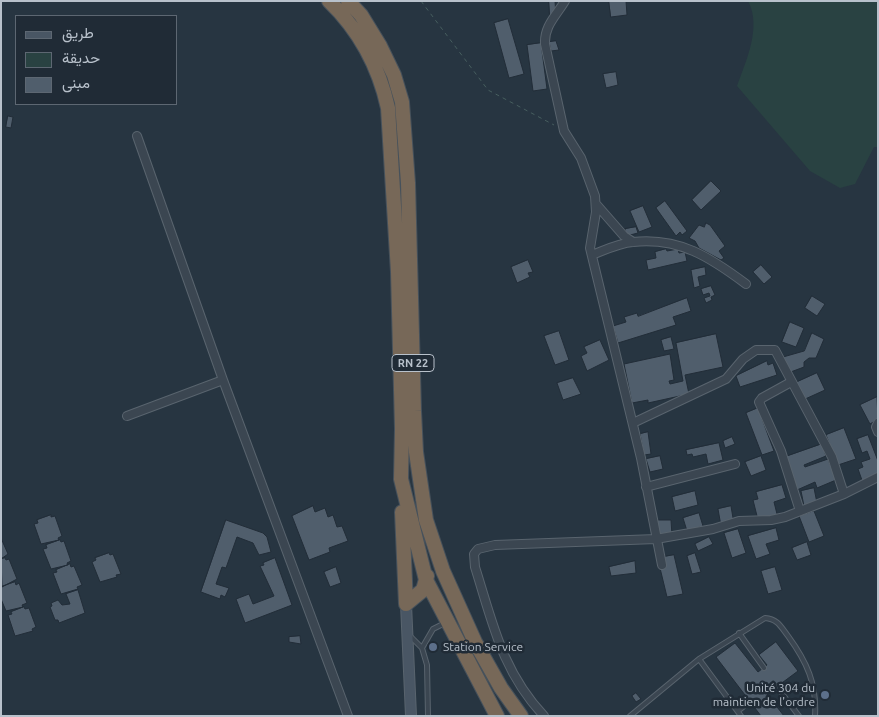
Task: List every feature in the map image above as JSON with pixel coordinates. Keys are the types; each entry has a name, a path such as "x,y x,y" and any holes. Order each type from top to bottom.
{"highway":[{"name":"RN 22","path":"329,1 342,14 367,50 382,83 388,108 398,272 401,479 426,580 497,716"},
{"name":"RN 22","path":"348,1 361,15 380,46 394,75 402,102 408,183 416,443 426,520 443,571 475,642 501,688 521,716"},
{"path":"401,479 406,604"},
{"path":"406,604 418,596 426,580 432,537"}],"main road":[{"path":"406,604 411,716"}],"street":[{"path":"565,1 545,33 553,85 564,130 589,176 596,204 590,238 592,255 632,422 662,565"},
{"path":"137,136 223,380 348,716"},
{"path":"596,204 624,236 633,242"},
{"path":"592,255 633,242 662,242 687,247 746,284"},
{"path":"632,422 726,379 744,359 756,350 775,350 832,457 844,494"},
{"path":"127,416 223,380"},
{"path":"791,382 762,398 759,402 781,451 800,511"},
{"path":"878,423 876,427 878,432"},
{"path":"646,488 735,464"},
{"path":"544,716 531,702 509,669 476,567 474,554 478,549 495,545 656,539 713,529 739,521 771,520 844,494 878,477"}],"lane":[{"path":"630,716 698,659 765,618 778,621 807,666 815,716"},
{"path":"422,648 433,629 447,622"},
{"path":"407,633 422,648 427,666 428,716"},
{"path":"739,633 764,668"},
{"path":"698,659 741,716"},
{"path":"777,687 798,716"},
{"path":"738,711 747,704"}],"path":[{"path":"421,1 488,90 564,130"}],"green space":[{"path":"748,1 878,1 878,147 874,147 855,184 840,188 810,171 737,86 748,55 753,33 752,11"}],"building":[{"path":"549,1 555,1 556,16 550,17"},
{"path":"609,1 626,1 627,15 611,17"},
{"path":"508,19 524,74 509,78 494,23"},
{"path":"556,41 559,50 551,51 549,42"},
{"path":"541,43 547,89 533,91 527,45"},
{"path":"616,72 618,85 606,88 603,74"},
{"path":"8,116 13,117 11,128 6,127"},
{"path":"711,181 721,191 701,210 692,200"},
{"path":"665,201 687,231 682,235 680,232 676,236 656,208"},
{"path":"643,206 652,227 639,232 630,211"},
{"path":"706,223 710,225 725,246 719,251 724,258 721,260 699,248 695,241 689,238 699,225 704,227"},
{"path":"636,227 638,233 626,236 625,229"},
{"path":"666,249 667,251 678,249 679,253 685,252 687,261 648,270 646,260 656,258 655,252"},
{"path":"528,260 533,272 528,273 530,277 517,283 511,267"},
{"path":"761,265 772,277 764,284 753,272"},
{"path":"705,267 706,275 698,277 700,286 694,288 691,270"},
{"path":"711,286 715,295 711,297 712,300 706,303 704,298 710,296 709,293 703,295 701,289"},
{"path":"812,296 825,304 817,316 805,308"},
{"path":"687,298 691,311 673,317 676,325 618,343 613,326 626,322 624,317 637,313 638,316"},
{"path":"790,322 804,328 796,347 782,342"},
{"path":"559,331 569,360 555,365 544,336"},
{"path":"812,333 824,339 816,358 809,358 804,362 804,367 788,373 783,357 804,351"},
{"path":"716,334 723,367 685,375 689,394 648,403 648,400 632,403 624,364 670,354 674,380 669,381 670,384 683,381 676,343"},
{"path":"671,337 674,349 664,351 661,340"},
{"path":"600,340 609,360 587,371 581,356 587,353 584,347"},
{"path":"767,361 768,365 773,363 777,375 740,387 736,376"},
{"path":"817,373 825,390 803,400 795,383"},
{"path":"573,378 581,394 563,400 557,383"},
{"path":"877,397 878,419 870,424 860,405"},
{"path":"758,408 774,451 762,455 746,413"},
{"path":"844,428 856,459 838,465 826,435"},
{"path":"648,432 651,454 644,455 640,434"},
{"path":"868,435 878,461 878,474 863,483 858,469 863,467 861,462 870,459 867,451 862,453 857,439"},
{"path":"732,437 735,444 725,448 723,441"},
{"path":"719,443 723,460 708,464 706,454 693,457 692,454 687,455 686,450"},
{"path":"822,444 826,456 804,465 805,467 828,459 836,480 817,488 815,482 797,490 785,457"},
{"path":"660,456 663,469 650,472 646,459"},
{"path":"761,456 766,470 751,476 745,462"},
{"path":"782,485 786,498 774,502 777,514 786,512 787,516 759,524 753,500 758,499 756,492"},
{"path":"814,488 817,503 804,506 801,491"},
{"path":"695,491 698,505 675,511 672,497"},
{"path":"313,506 315,512 325,508 328,517 333,515 337,527 342,526 348,541 329,548 330,552 309,560 292,516"},
{"path":"731,506 734,524 721,526 718,509"},
{"path":"814,511 824,536 809,542 799,516"},
{"path":"699,513 703,526 687,531 683,518"},
{"path":"51,515 51,517 55,516 62,536 58,538 59,540 41,544 34,524 38,523 37,520"},
{"path":"226,520 263,533 267,537 271,552 259,555 253,543 237,537 226,568 222,567 216,584 229,588 225,597 221,595 220,599 201,592"},
{"path":"657,520 671,520 672,536 658,537"},
{"path":"776,528 779,540 766,544 770,554 756,559 748,536"},
{"path":"738,529 746,553 732,558 724,533"},
{"path":"709,537 713,544 698,551 695,544"},
{"path":"1,538 8,554 1,559"},
{"path":"60,540 61,542 64,541 71,561 67,563 68,565 51,569 43,549 47,548 46,545"},
{"path":"807,542 811,555 797,560 792,548"},
{"path":"109,553 110,555 113,554 121,574 100,582 92,562 96,560 95,558"},
{"path":"695,553 701,572 692,574 687,556"},
{"path":"674,555 683,594 667,597 660,568 663,557"},
{"path":"5,558 6,560 9,559 17,579 2,587 1,559"},
{"path":"275,558 292,605 245,623 236,599 249,594 253,604 274,596 260,566"},
{"path":"635,561 636,573 611,576 609,567"},
{"path":"70,564 71,567 74,566 82,585 77,587 78,589 61,594 53,573"},
{"path":"336,567 341,583 330,587 324,572"},
{"path":"775,567 782,590 768,594 761,571"},
{"path":"15,582 16,585 19,583 27,603 22,605 23,607 6,611 1,599 1,587"},
{"path":"78,590 85,613 59,623 58,620 55,620 50,607 52,606 51,603 58,600 62,605 70,604 66,594"},
{"path":"24,607 25,609 29,608 36,627 32,629 33,631 15,636 8,615"},
{"path":"300,636 301,644 289,642 289,637"},
{"path":"776,642 798,671 767,694 784,716 761,716 716,657 735,643 758,672 767,665 759,655"},
{"path":"636,693 641,699 636,702 632,696"}],"place":[{"name":"Station Service","path":"433,647"},
{"name":"Unité 304 du maintien de l'ordre","path":"825,695"}]}
